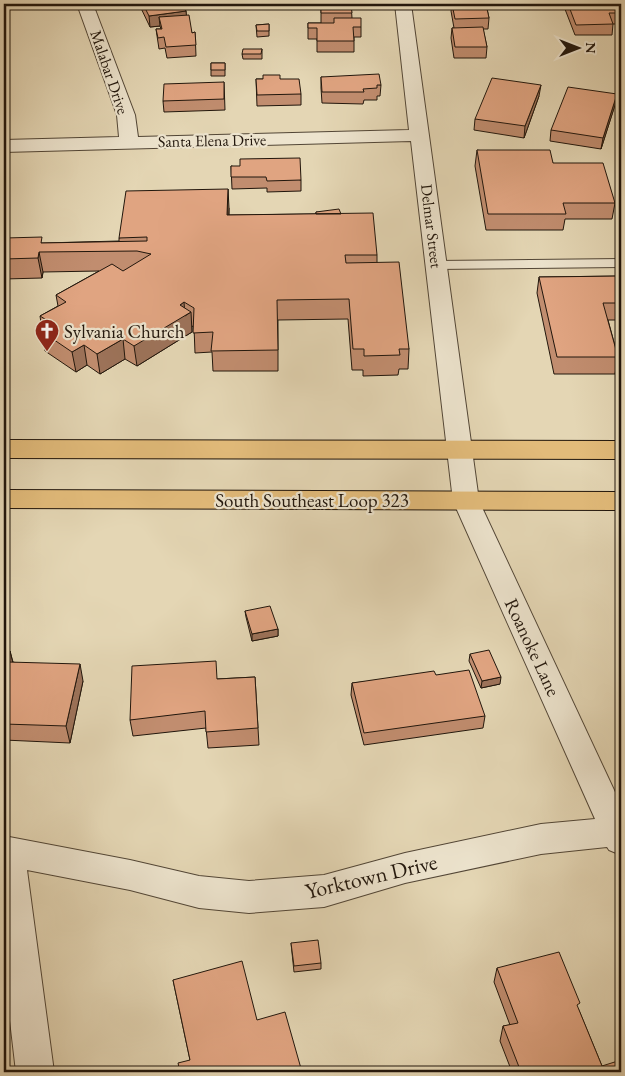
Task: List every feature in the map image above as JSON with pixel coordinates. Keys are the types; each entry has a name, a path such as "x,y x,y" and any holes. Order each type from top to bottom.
{"highway":[{"path":"4,449 621,450"},
{"name":"South Southeast Loop 323","path":"4,499 621,501"}],"street":[{"name":"Malabar Drive","path":"85,4 126,115 129,142"},
{"name":"Delmar Street","path":"403,4 461,449"},
{"name":"Santa Elena Drive","path":"4,146 420,135"},
{"name":"Roanoke Lane","path":"461,449 466,501 620,834"},
{"name":"Yorktown Drive","path":"6,851 130,875 199,892 249,897 324,891 406,868 541,838 620,834"},
{"path":"6,851 35,1072"}],"lane":[{"path":"437,265 621,263"}],"building":[{"path":"143,4 182,4 186,11 149,16"},
{"path":"321,4 351,4 352,13 321,13"},
{"path":"452,4 486,4 489,18 455,19"},
{"path":"568,4 618,4 621,13 609,13 613,24 576,25"},
{"path":"189,15 192,33 195,32 196,45 166,47 164,37 158,38 156,29 162,29 159,17"},
{"path":"334,18 361,18 361,27 353,27 354,41 317,41 317,28 308,28 308,23 334,23"},
{"path":"269,24 269,31 257,31 256,25"},
{"path":"483,27 487,47 455,47 452,28"},
{"path":"243,49 262,49 261,54 242,54"},
{"path":"211,63 225,63 225,70 211,70"},
{"path":"379,74 381,85 377,85 377,88 363,89 364,92 322,92 321,77"},
{"path":"263,75 280,75 280,79 299,79 301,94 257,95 256,79 263,79"},
{"path":"492,78 541,85 525,126 475,119"},
{"path":"224,82 224,99 163,101 164,84"},
{"path":"568,87 617,94 603,138 551,130"},
{"path":"477,150 550,150 553,163 603,163 615,203 563,203 566,214 488,214"},
{"path":"300,158 301,180 267,181 266,177 231,177 231,166 240,166 240,159"},
{"path":"228,189 227,215 373,213 377,255 345,255 346,263 399,262 409,349 399,349 400,355 364,356 364,349 353,349 349,299 277,300 278,350 211,351 213,332 193,333 194,308 184,302 180,305 191,312 134,346 123,339 97,354 84,345 72,352 41,331 53,324 40,316 66,302 56,295 112,264 123,271 151,254 137,251 39,252 38,258 4,259 5,238 42,237 41,243 147,241 147,237 119,238 126,191"},
{"path":"339,209 341,214 316,214 316,212"},
{"path":"621,276 621,303 603,303 618,357 557,357 539,277"},
{"path":"270,606 278,629 252,634 245,611"},
{"path":"489,650 501,677 482,681 470,654"},
{"path":"4,651 10,651 8,662 80,664 66,726 4,724"},
{"path":"216,661 217,679 255,677 258,728 206,732 205,711 130,720 132,666"},
{"path":"469,670 485,716 364,733 352,683 434,671 436,675"},
{"path":"318,940 321,963 294,966 291,943"},
{"path":"559,952 580,1003 577,1005 602,1066 621,1060 621,1072 521,1072 503,1026 518,1023 497,968"},
{"path":"242,961 257,1020 285,1012 302,1072 180,1072 178,1063 190,1060 173,980"}],"place":[{"name":"Sylvania Church","path":"47,352"}]}
